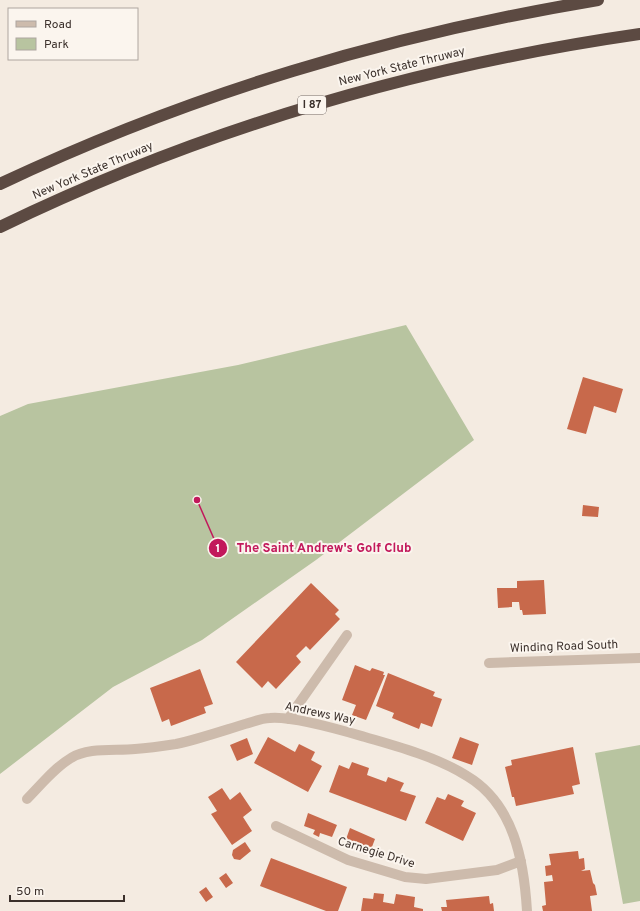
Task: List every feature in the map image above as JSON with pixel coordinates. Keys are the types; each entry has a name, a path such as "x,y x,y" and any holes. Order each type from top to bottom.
{"highway":[{"path":"0,184 128,127 285,72 376,46 444,29 598,0"},
{"name":"New York State Thruway","path":"0,227 126,171 221,135 304,108 442,70 550,48 640,34"}],"street":[{"path":"288,719 347,635"},
{"name":"Winding Road South","path":"489,663 640,658"},
{"name":"Andrews Way","path":"27,799 60,765 72,757 85,752 136,749 176,744 269,718 288,719 341,730 396,746 444,764 468,776 501,809 515,837 526,881 527,911"},
{"name":"Carnegie Drive","path":"276,826 348,860 405,877 426,880 497,870 521,861"}],"green space":[{"path":"406,325 474,440 316,560 202,640 113,687 0,774 0,416 28,404 238,365"},
{"path":"640,745 640,901 623,904 595,753"}],"building":[{"path":"583,377 623,389 616,413 594,406 586,434 567,429"},
{"path":"583,505 599,507 598,517 582,516"},
{"path":"544,580 546,614 523,615 522,610 520,610 519,602 512,602 512,607 498,608 497,588 517,588 517,581"},
{"path":"311,583 339,610 335,614 340,619 310,650 306,646 296,656 301,662 276,689 268,681 262,688 236,662"},
{"path":"355,665 370,671 372,668 384,672 383,675 385,675 366,720 352,715 356,705 342,700"},
{"path":"200,669 213,704 204,707 206,713 171,726 169,719 162,722 150,688"},
{"path":"388,673 435,692 433,696 442,699 432,727 421,723 419,729 392,718 394,713 376,706"},
{"path":"268,737 295,752 299,744 315,752 311,760 322,766 308,792 254,763"},
{"path":"460,737 479,744 472,765 452,758"},
{"path":"247,738 253,754 237,761 230,745"},
{"path":"573,747 580,784 572,786 574,794 516,806 514,797 512,797 505,767 512,765 511,760"},
{"path":"352,762 369,768 367,775 386,782 388,777 404,783 400,791 416,796 406,821 329,792 339,765 349,769"},
{"path":"222,788 230,800 240,792 252,810 243,817 252,831 232,845 211,814 217,811 208,797"},
{"path":"448,794 464,801 461,806 476,813 463,841 425,823 437,797 445,800"},
{"path":"308,813 337,825 332,837 320,833 319,837 313,834 315,830 304,826"},
{"path":"350,828 375,839 370,852 360,848 358,852 350,848 352,845 345,842"},
{"path":"245,842 251,851 240,860 234,859 232,855 233,850"},
{"path":"578,851 579,859 584,858 585,869 581,871 590,870 593,883 595,885 597,895 590,896 592,911 543,911 542,906 546,905 544,882 553,881 552,875 546,876 545,866 551,865 549,854"},
{"path":"271,858 347,887 338,911 326,911 260,886"},
{"path":"226,873 233,883 226,888 219,878"},
{"path":"206,887 213,897 206,902 199,892"},
{"path":"374,893 384,894 383,902 394,904 396,894 415,897 414,907 423,909 423,911 361,911 363,898 373,899"},
{"path":"489,896 490,904 493,903 494,911 442,911 441,907 447,907 446,900"}],"place":[{"name":"The Saint Andrew's Golf Club","path":"197,500"}]}
